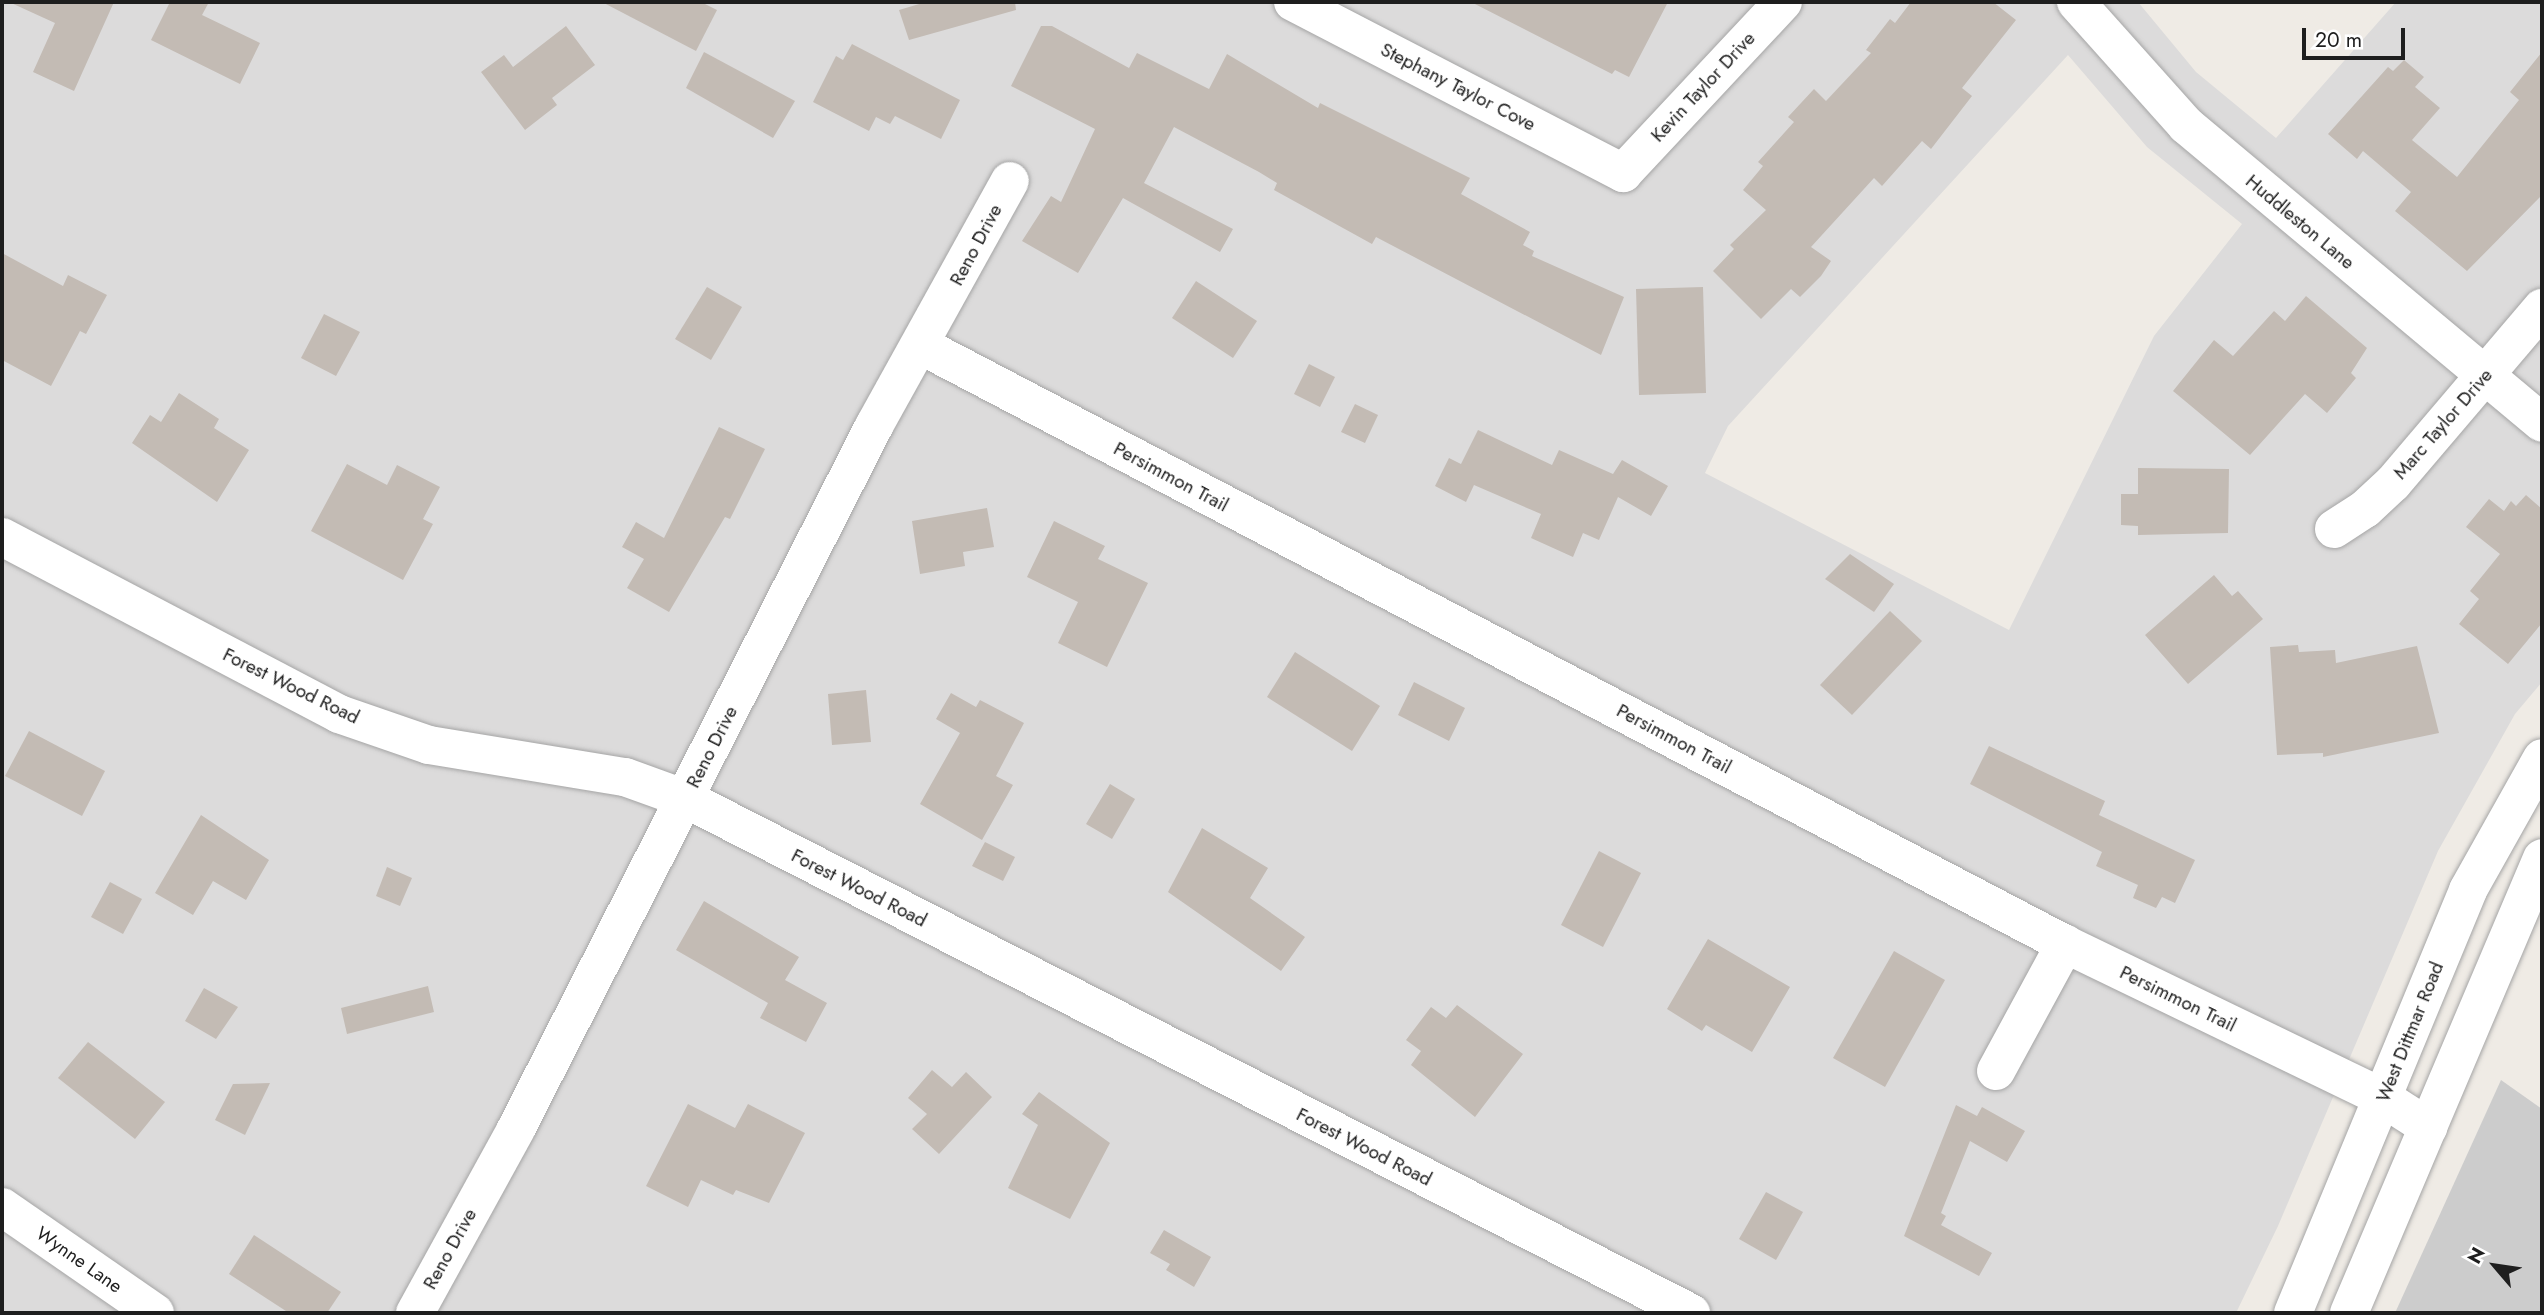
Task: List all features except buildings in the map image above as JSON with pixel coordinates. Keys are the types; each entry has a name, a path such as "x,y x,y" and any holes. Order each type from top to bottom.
{"street":[{"name":"Stephany Taylor Cove","path":"1293,2 1623,173"},
{"name":"Kevin Taylor Drive","path":"1623,173 1783,2"},
{"name":"Huddleston Lane","path":"2076,2 2186,125 2542,423"},
{"name":"Reno Drive","path":"415,1313 516,1129 874,426 922,346 1010,181"},
{"name":"Marc Taylor Drive","path":"2334,529 2365,509 2393,483 2542,308"},
{"name":"Persimmon Trail","path":"922,346 2065,944 2383,1098 2428,1127"},
{"name":"Forest Wood Road","path":"2,537 339,713 429,745 625,777 685,799 1691,1313"},
{"name":"West Dittmar Road","path":"2293,1313 2468,890 2542,758"},
{"path":"2349,1313 2542,858"},
{"path":"1996,1071 2065,944"},
{"name":"Wynne Lane","path":"2,1208 155,1313"}],"shaded area":[{"path":"2,2 2138,2 2196,72 2276,138 2396,2 2542,2 2542,682 2515,714 2438,851 2278,1226 2236,1313 2,1313","holes":["2068,55 2147,147 2242,224 2154,336 2009,630 1705,473 1728,426"]},
{"path":"2501,1080 2542,1109 2542,1313 2395,1313"}]}
